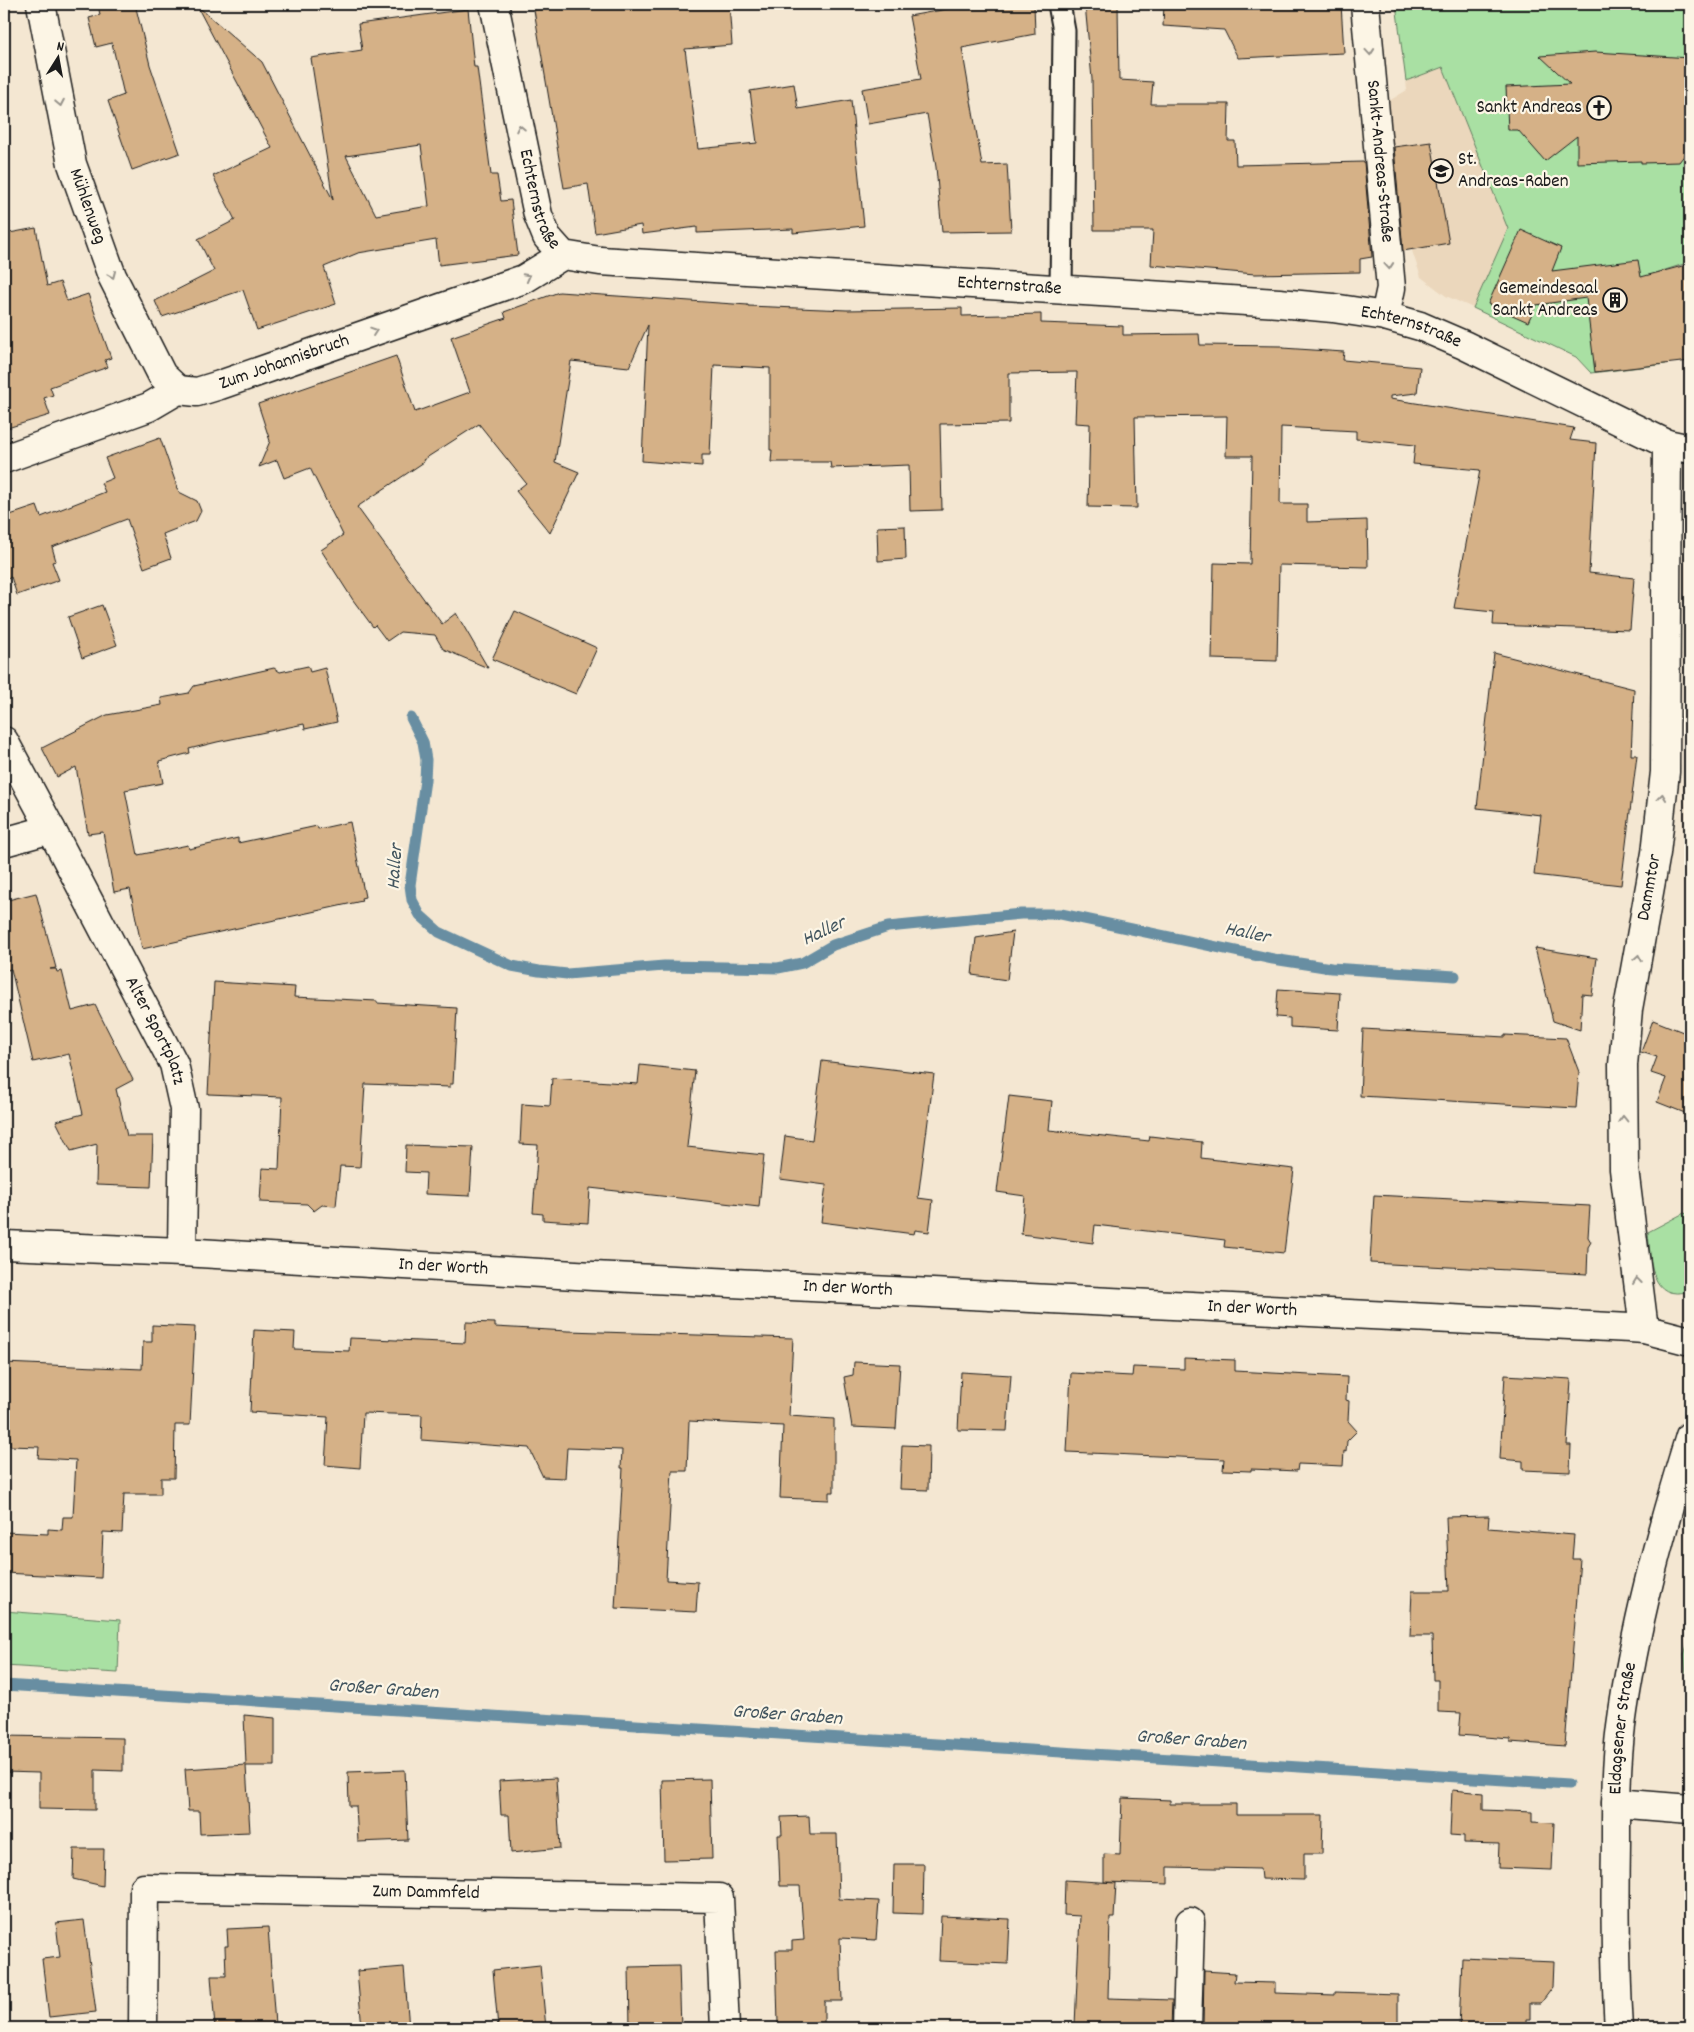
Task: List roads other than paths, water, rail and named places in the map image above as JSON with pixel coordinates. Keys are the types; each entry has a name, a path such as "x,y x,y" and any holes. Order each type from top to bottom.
{"main road":[{"name":"Mühlenweg","path":"41,4 75,172 112,276 162,375 178,390"},
{"name":"Echternstraße","path":"494,4 538,215 547,237 563,255 600,261 1061,288 1333,308 1385,316 1420,326 1464,345 1679,446"},
{"name":"Sankt-Andreas-Straße","path":"1365,4 1391,288 1385,316"},
{"name":"Zum Johannisbruch","path":"178,390 197,392 220,385 479,295 524,279 563,255"},
{"path":"4,459 149,407 178,390"},
{"name":"Dammtor","path":"1644,1329 1624,1169 1623,1065 1628,1009 1656,853 1665,772 1679,446"},
{"name":"Alter Sportplatz","path":"4,741 174,1064 184,1108 182,1252"},
{"path":"4,842 51,829"},
{"name":"In der Worth","path":"4,1246 182,1252 556,1274 1644,1329 1690,1341"},
{"name":"Eldagsener Straße","path":"1619,2028 1615,1906 1616,1802 1621,1728 1636,1639 1673,1492 1690,1436"},
{"path":"1616,1802 1690,1809"},
{"name":"Zum Dammfeld","path":"143,2028 144,1888 719,1898 725,2028"},
{"path":"1187,2028 1190,1922"}],"lane":[{"path":"1059,4 1064,31 1061,288"}],"waterway":[{"name":"Haller","path":"411,718 423,742 426,760 425,780 410,885 412,900 420,915 439,932 512,966 567,974 664,966 778,968 802,963 833,945 888,927 1021,914 1061,914 1273,959 1331,968 1455,976"},
{"name":"Großer Graben","path":"4,1685 1568,1784"}],"place":[{"name":"Sankt Andreas","path":"1599,108"},
{"name":"St. Andreas-Raben","path":"1441,171"},
{"name":"Gemeindesaal Sankt Andreas","path":"1615,300"}]}
